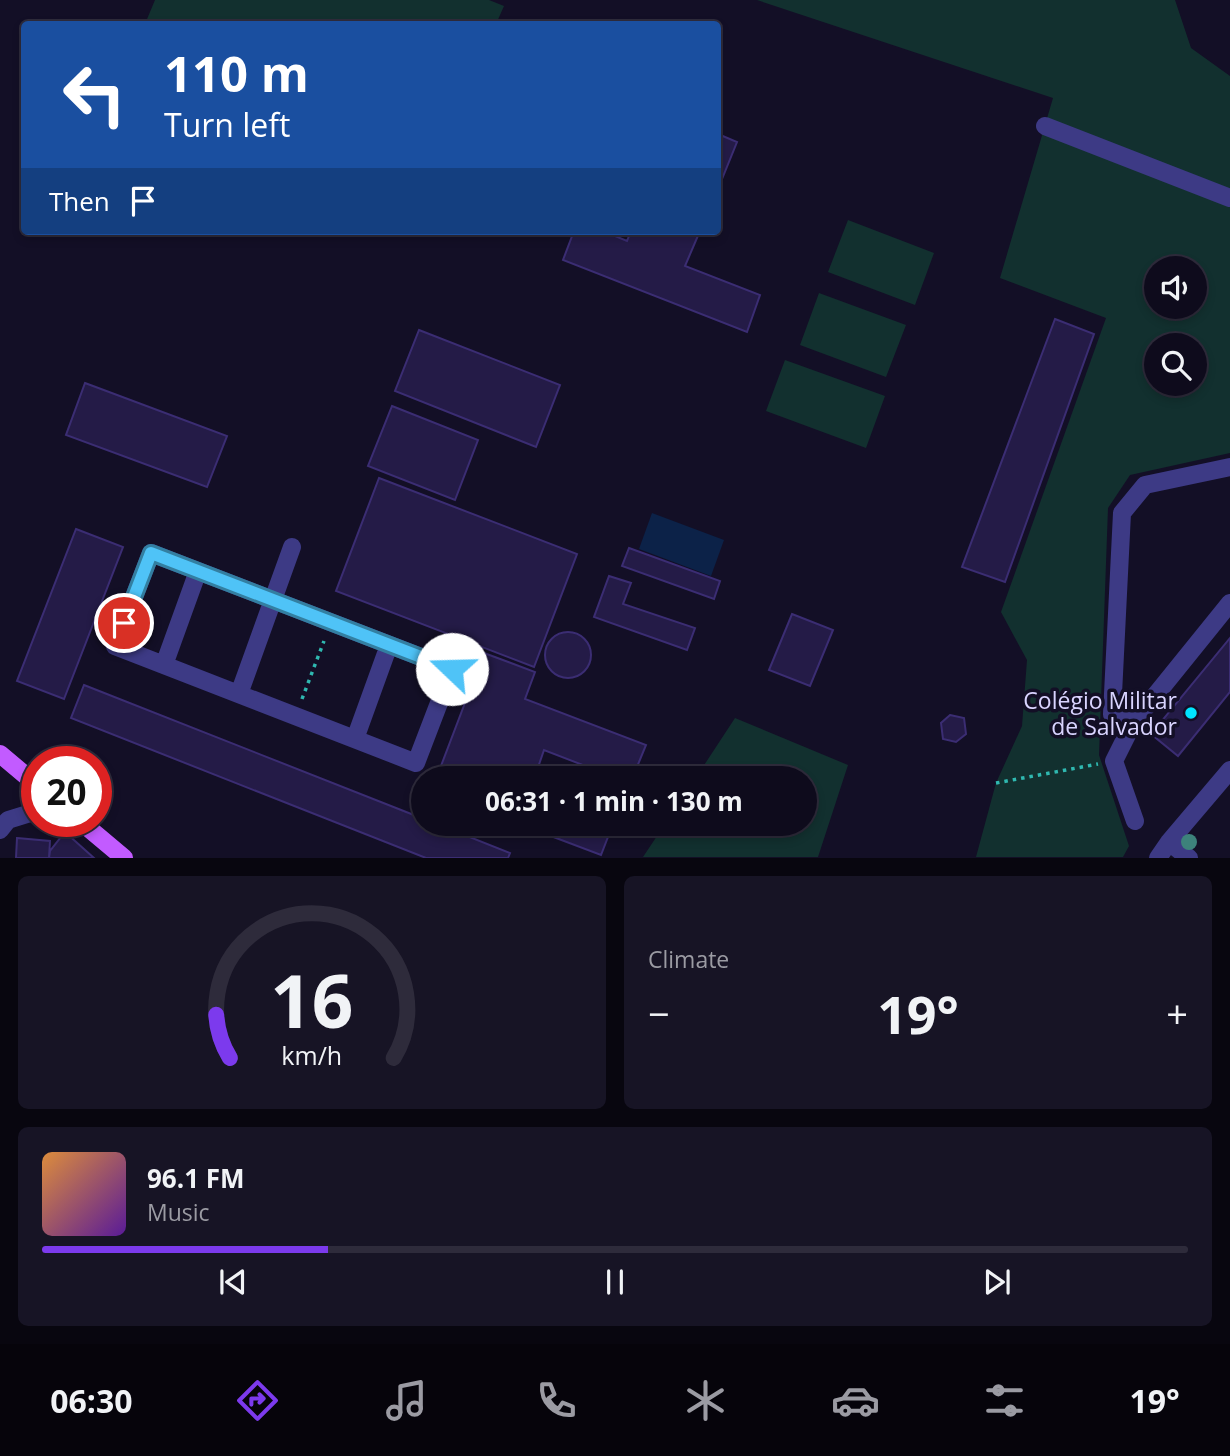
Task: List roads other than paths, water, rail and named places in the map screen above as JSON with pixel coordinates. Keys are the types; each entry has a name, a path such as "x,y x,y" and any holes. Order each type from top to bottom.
{"main road":[{"path":"0,754 21,772"},
{"path":"99,837 124,858"}],"street":[{"path":"1045,126 1230,198"},
{"path":"1133,723 1112,714 1122,513 1144,485 1230,467"},
{"path":"239,694 292,547"},
{"path":"151,553 273,600 452,669 416,763 115,646 151,553"},
{"path":"164,665 198,571"},
{"path":"1135,821 1114,761 1133,723 1230,603"},
{"path":"355,739 389,645"},
{"path":"1158,858 1230,770"},
{"path":"0,830 8,820 21,816"},
{"path":"1169,842 1189,858"}],"water":[{"path":"652,513 724,540 711,576 639,549"}],"place":[{"name":"Colégio Militar de Salvador","path":"1191,713"}]}
